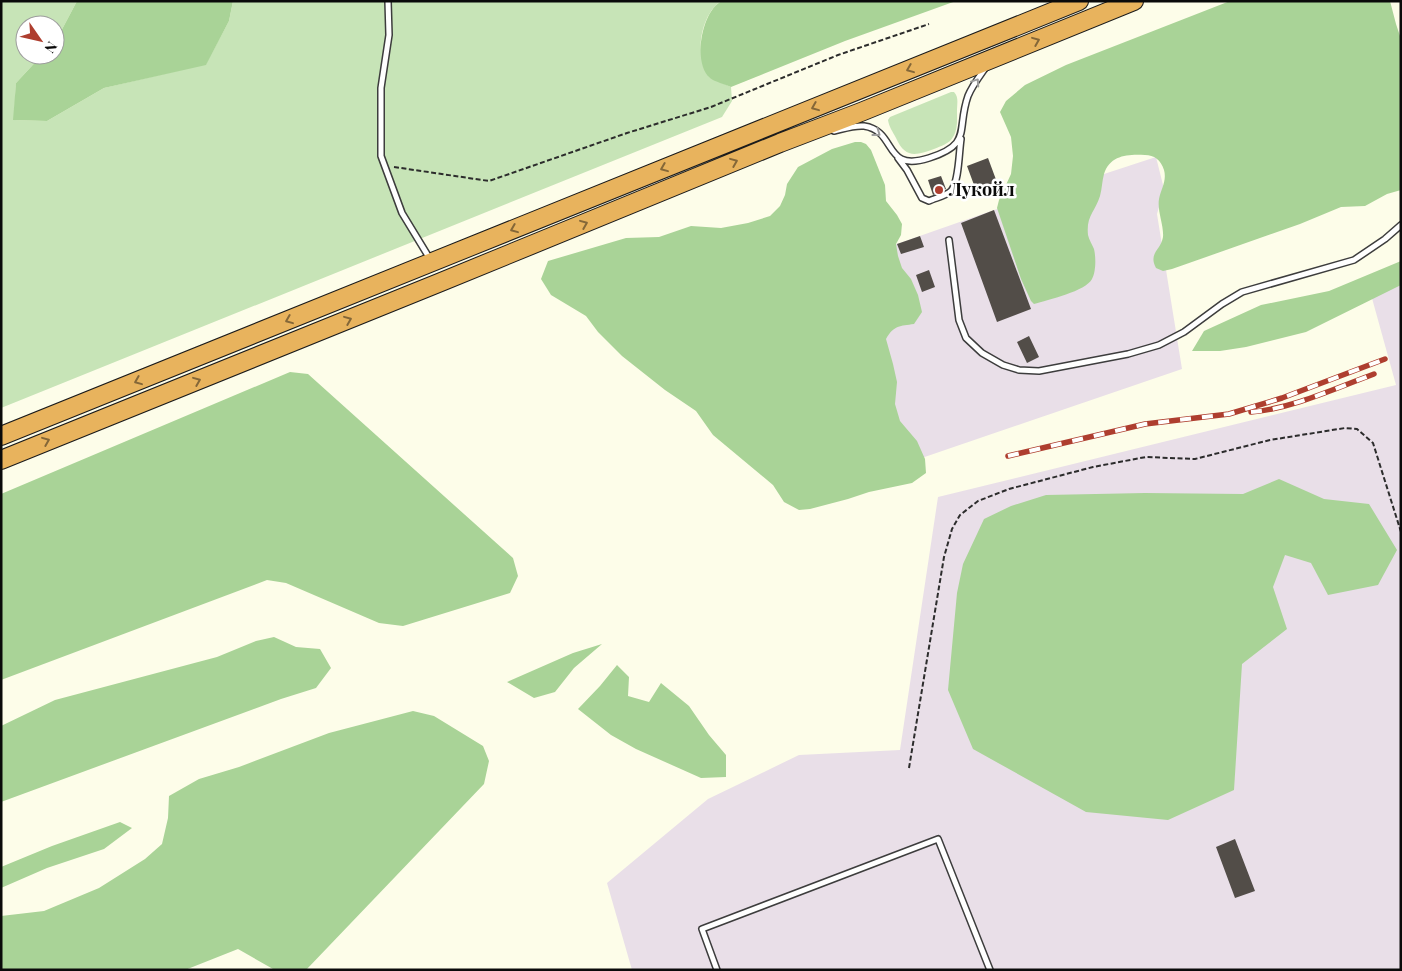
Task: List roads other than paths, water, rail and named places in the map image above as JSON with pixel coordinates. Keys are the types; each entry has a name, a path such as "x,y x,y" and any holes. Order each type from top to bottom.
{"highway":[{"path":"1,436 1079,1"},
{"path":"1,460 1134,1"}],"lane":[{"path":"388,1 389,35 381,88 381,156 402,212 432,262"},
{"path":"828,132 858,126 873,128 882,136 907,170 922,198 929,200 949,193 956,178 968,95 992,59"},
{"path":"896,156 903,160 914,162 942,154 955,146 962,133"},
{"path":"780,143 819,134"},
{"path":"949,240 959,320 966,338 982,353 1003,364 1019,370 1039,371 1128,354 1159,345 1184,332 1242,292 1354,260 1385,239 1401,225"},
{"path":"717,970 702,930 938,839 990,970"}],"railway":[{"path":"1008,456 1145,424 1229,414 1282,398 1385,359"},
{"path":"1251,412 1282,407 1374,374"}],"place":[{"name":"Лукойл","path":"939,190"}]}
